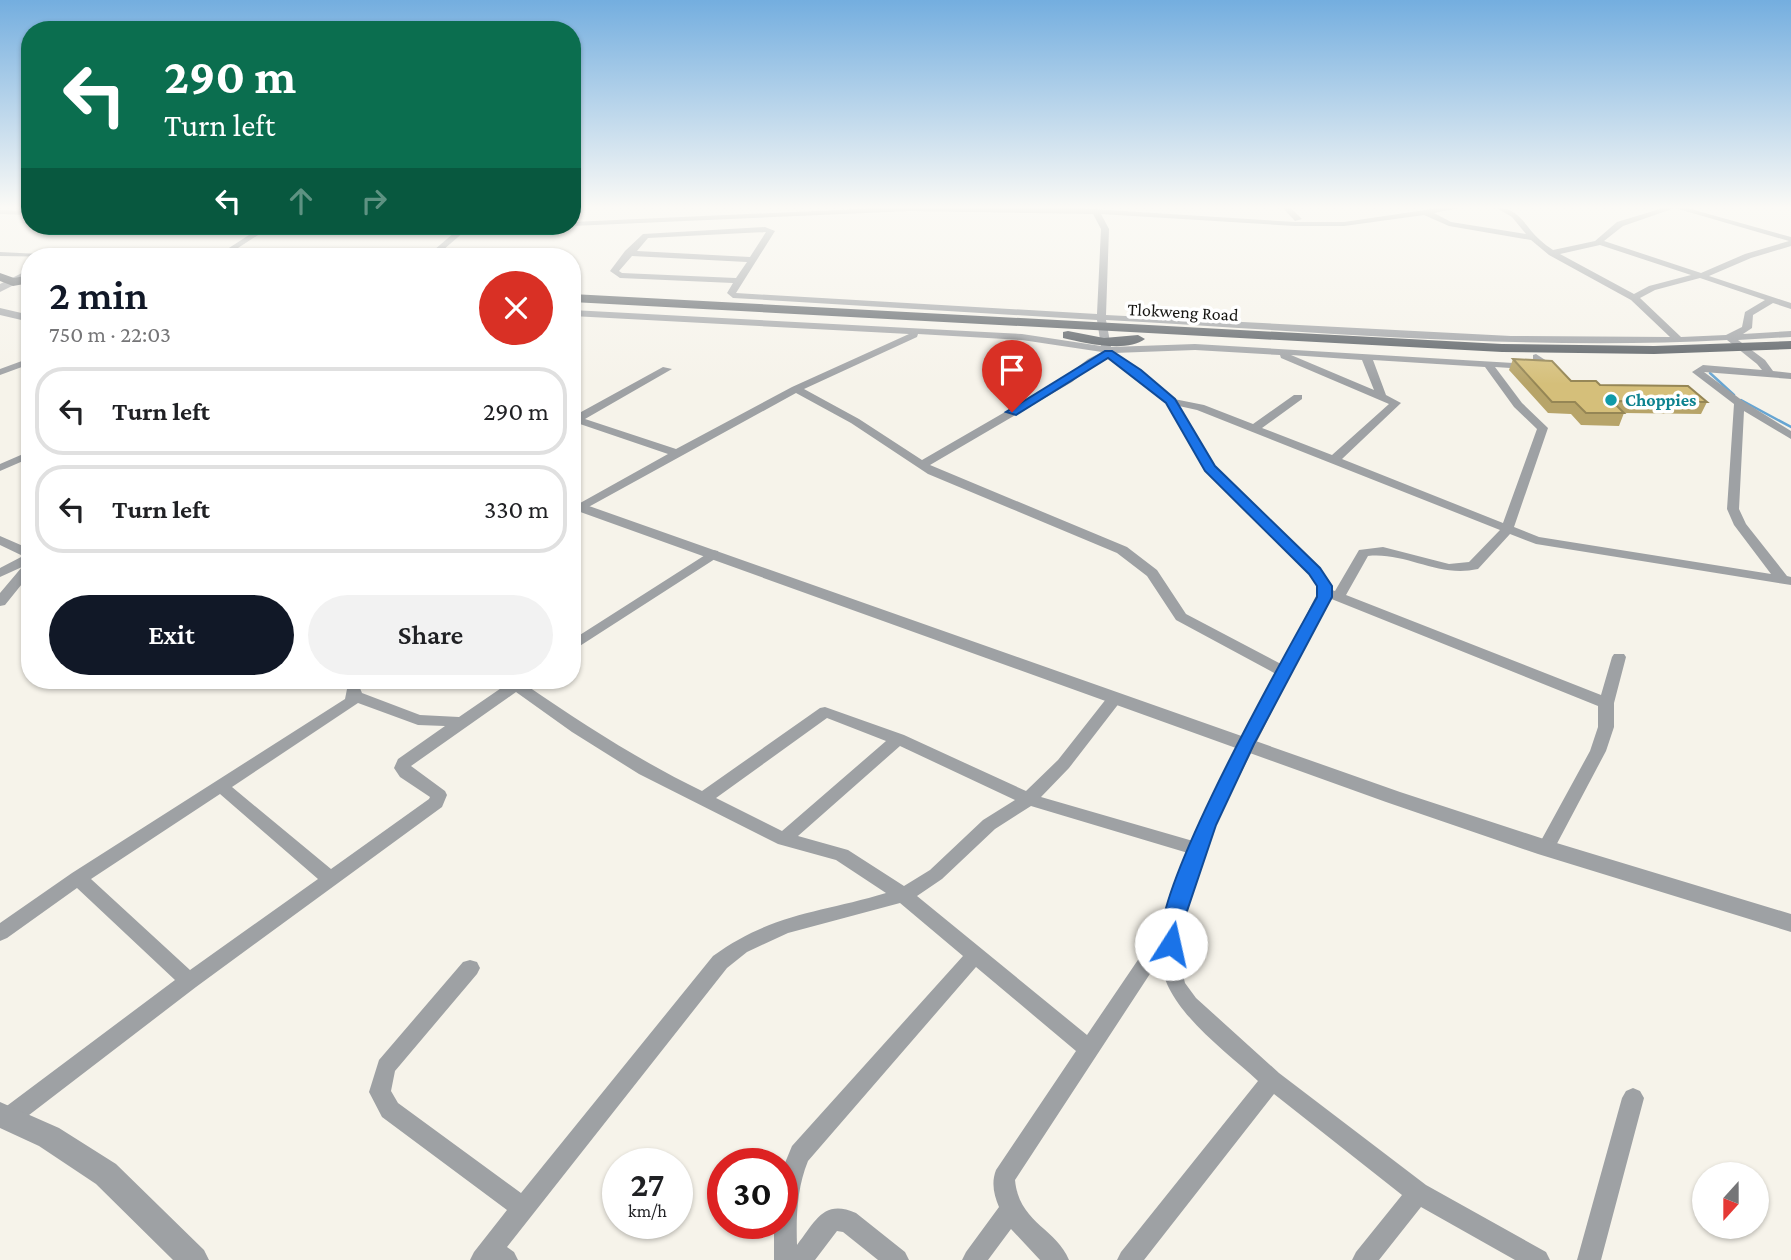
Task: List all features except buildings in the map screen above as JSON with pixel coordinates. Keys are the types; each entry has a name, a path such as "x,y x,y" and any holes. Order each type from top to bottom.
{"main road":[{"path":"2,267 21,273"},
{"path":"0,276 21,275"},
{"name":"Tlokweng Road","path":"581,299 1104,337 1791,355"},
{"name":"Tlokweng Road","path":"581,306 1104,337 1167,337 1536,357 1662,359 1747,352 1791,345"}],"street":[{"path":"616,267 614,273 738,281"},
{"path":"747,267 731,293 1171,346 1549,367 1536,357"},
{"path":"920,466 1068,380 1092,361 1104,337 1105,267"},
{"path":"1577,267 1634,298 1679,340"},
{"path":"1677,267 1791,306"},
{"path":"1634,298 1652,288 1703,275 1722,267"},
{"path":"0,289 21,278"},
{"path":"1729,337 1747,328 1748,314 1774,299"},
{"path":"0,310 21,316"},
{"path":"581,314 1037,338 1679,340 1791,334"},
{"path":"581,502 796,389 919,333"},
{"path":"1104,337 1137,373 1171,401 1210,468 1314,571 1332,595 1606,703"},
{"path":"1729,337 1761,362 1769,373"},
{"path":"1272,351 1394,401 1396,405 1335,459"},
{"path":"1366,356 1381,395"},
{"path":"0,372 21,364"},
{"path":"1057,1260 1017,1219 1004,1192 1004,1178 1171,926 1207,825 1245,744 1332,595 1364,553 1383,551 1449,568 1464,569 1473,566 1507,530 1544,428 1518,405 1488,364"},
{"path":"581,418 667,369"},
{"path":"1789,429 1739,403 1697,372 1700,369 1710,369 1791,376"},
{"path":"1710,369 1739,395 1789,429"},
{"path":"796,389 855,421 920,466 1122,550 1152,573 1181,617 1285,672"},
{"path":"1254,428 1298,397"},
{"path":"1171,401 1200,407 1507,530 1545,542 1787,580"},
{"path":"1739,403 1733,509 1740,525 1787,580"},
{"path":"581,423 676,453"},
{"path":"0,468 21,458"},
{"path":"581,507 1245,744 1546,848 1791,923"},
{"path":"0,540 21,551"},
{"path":"581,641 713,554"},
{"path":"0,573 21,561"},
{"path":"0,602 21,576"},
{"path":"1546,848 1598,751 1606,727 1606,703 1619,657"},
{"path":"0,933 78,878 337,712 351,689"},
{"path":"354,689 418,720 462,722"},
{"path":"194,1260 106,1174 49,1137 4,1117 436,803 439,795 406,773 402,768 404,763 509,689"},
{"path":"527,689 633,763 784,839 842,855 903,895 1090,1050"},
{"path":"493,1256 524,1209 720,962 739,945 784,925 903,895 934,879 985,828 1028,799 1050,778 1115,698"},
{"path":"702,799 825,712 898,739 1028,799 1198,849"},
{"path":"784,839 898,739"},
{"path":"221,786 330,879"},
{"path":"78,878 189,981"},
{"path":"1171,926 1170,962 1176,986 1182,996 1272,1080 1418,1193 1538,1260"},
{"path":"786,1260 785,1204 789,1178 800,1154 974,956"},
{"path":"470,968 386,1067 380,1092 390,1110 524,1209"},
{"path":"1129,1260 1272,1080"},
{"path":"1589,1260 1633,1098"},
{"path":"1364,1260 1418,1193"},
{"path":"974,1260 1012,1210"},
{"path":"800,1260 832,1219 840,1218 848,1221 897,1260"}],"waterway":[{"path":"1710,373 1734,395"},
{"path":"1741,400 1791,427"}],"place":[{"name":"Choppies","path":"1611,400"}],"route":[{"path":"1012,412 1108,353 1171,401 1210,468 1314,571 1325,586 1324,597 1245,744 1207,825 1171,926 1171,944"}]}
